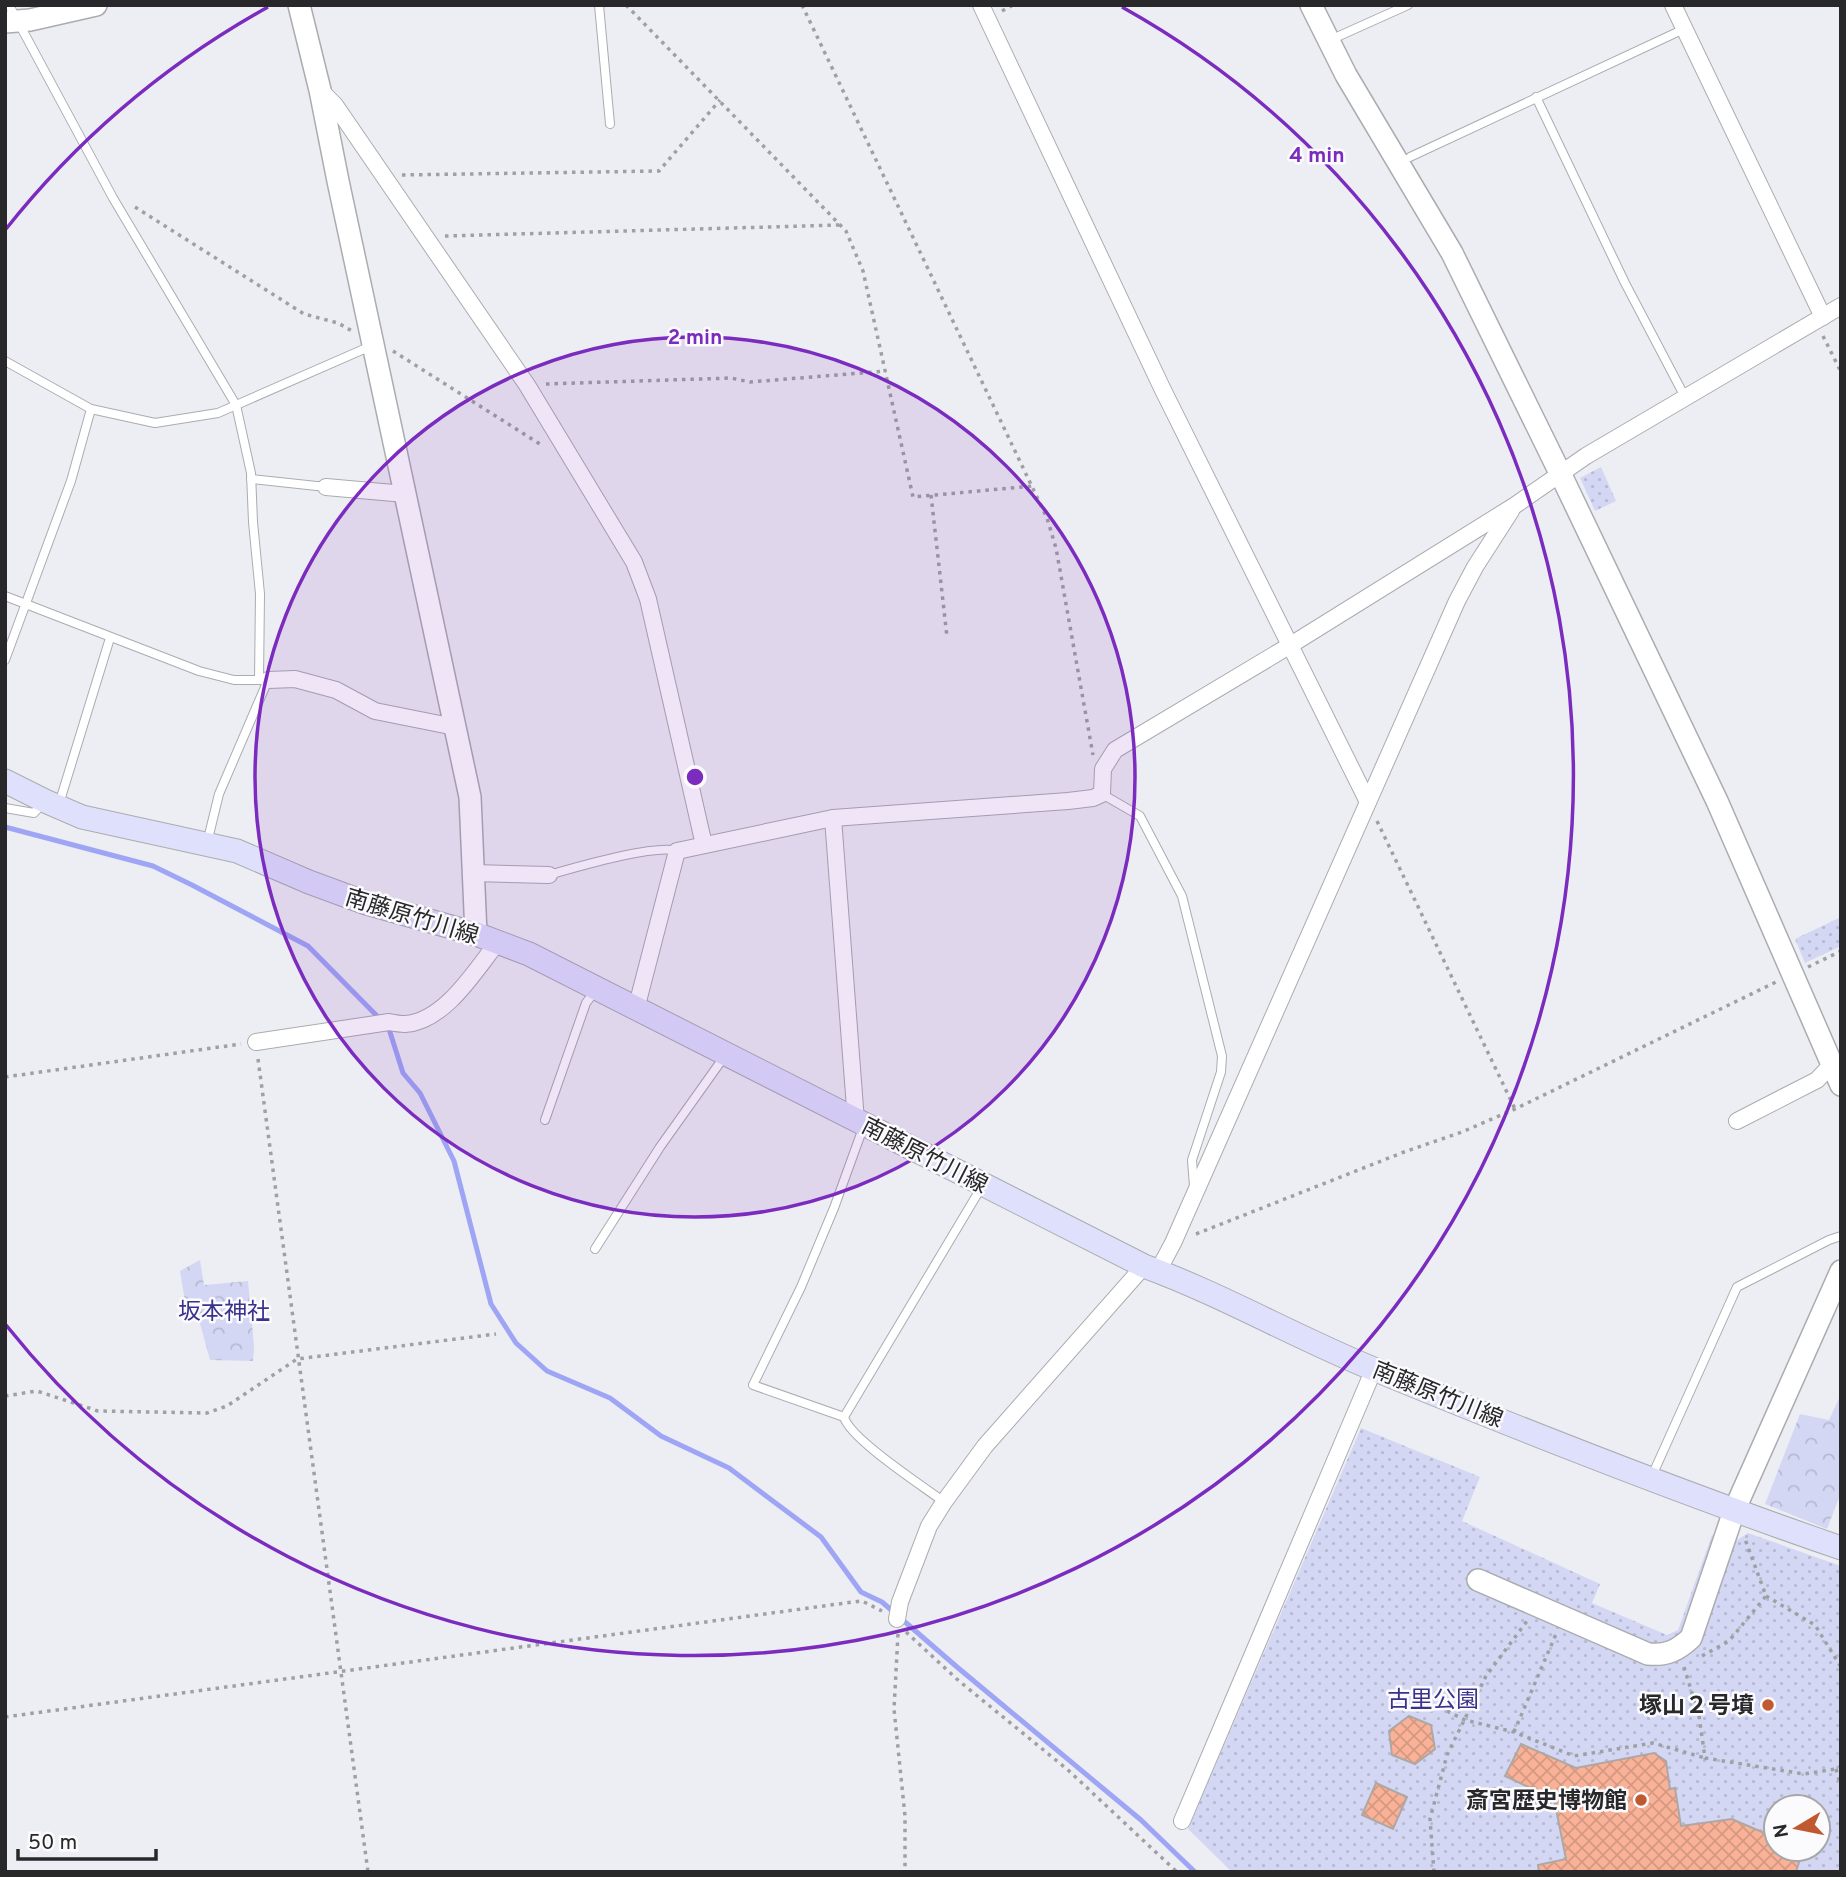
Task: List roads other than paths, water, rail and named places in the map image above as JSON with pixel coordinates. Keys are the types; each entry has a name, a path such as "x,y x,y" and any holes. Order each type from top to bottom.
{"main road":[{"name":"南藤原竹川線","path":"5,781 82,817 237,852 366,903 475,934 528,954 1151,1269 1374,1369 1734,1511 1841,1548"}],"street":[{"path":"10,16 96,5"},
{"path":"299,5 320,90 470,797 475,934"},
{"path":"981,5 1162,388 1368,802"},
{"path":"1311,5 1346,75 1452,253 1562,475 1717,801 1841,1085"},
{"path":"1673,5 1820,319"},
{"path":"320,90 335,105 527,385 634,562 648,599 704,845"},
{"path":"636,1009 677,851 833,818 1068,801 1093,798 1102,794 1103,769 1115,750 1514,506 1586,456 1841,306"},
{"path":"326,487 405,494"},
{"path":"897,1614 929,1525 985,1446 1173,1243 1457,601 1514,506"},
{"path":"264,680 295,679 336,690 375,711 455,727"},
{"path":"833,818 860,1123"},
{"path":"473,873 549,875"},
{"path":"256,1042 389,1022 406,1024 421,1019 439,1010 457,994 497,943"},
{"path":"1737,1121 1817,1080 1832,1064"},
{"path":"1478,1580 1648,1654 1660,1656 1671,1652 1691,1638 1734,1511 1841,1271"},
{"path":"1182,1821 1374,1369"}],"lane":[{"path":"599,5 610,124"},
{"path":"1339,36 1408,5"},
{"path":"10,16 108,189 236,405 251,478 264,680 219,794 206,845"},
{"path":"1410,158 1684,29"},
{"path":"1536,97 1625,283 1686,399"},
{"path":"5,361 91,409 155,423 218,413 373,345"},
{"path":"5,660 71,481 91,409"},
{"path":"251,478 326,487"},
{"path":"5,596 199,671 234,680 264,680"},
{"path":"5,808 34,813 51,804 110,638"},
{"path":"1102,794 1140,816 1182,896 1222,1056 1221,1072 1192,1160 1195,1192"},
{"path":"549,875 633,855 669,849 677,851"},
{"path":"545,1120 586,1003 597,988"},
{"path":"595,1249 660,1147 726,1054"},
{"path":"844,1417 753,1385 801,1287 834,1208 860,1123"},
{"path":"944,1502 858,1437 844,1417 983,1185"},
{"path":"1651,1478 1737,1287 1841,1236"}],"waterway":[{"path":"5,827 153,866 192,885 308,946 379,1018"},
{"path":"389,1029 403,1073 420,1093 454,1161 491,1304 516,1343 547,1371 610,1398 661,1436 729,1468 821,1537 861,1592 882,1602 1141,1820 1195,1872"}],"place":[{"name":"塚山２号墳","path":"1768,1705"},
{"name":"斎宮歴史博物館","path":"1641,1800"}],"park label":[{"name":"坂本神社","path":"224,1311"},
{"name":"古里公園","path":"1433,1699"}]}
